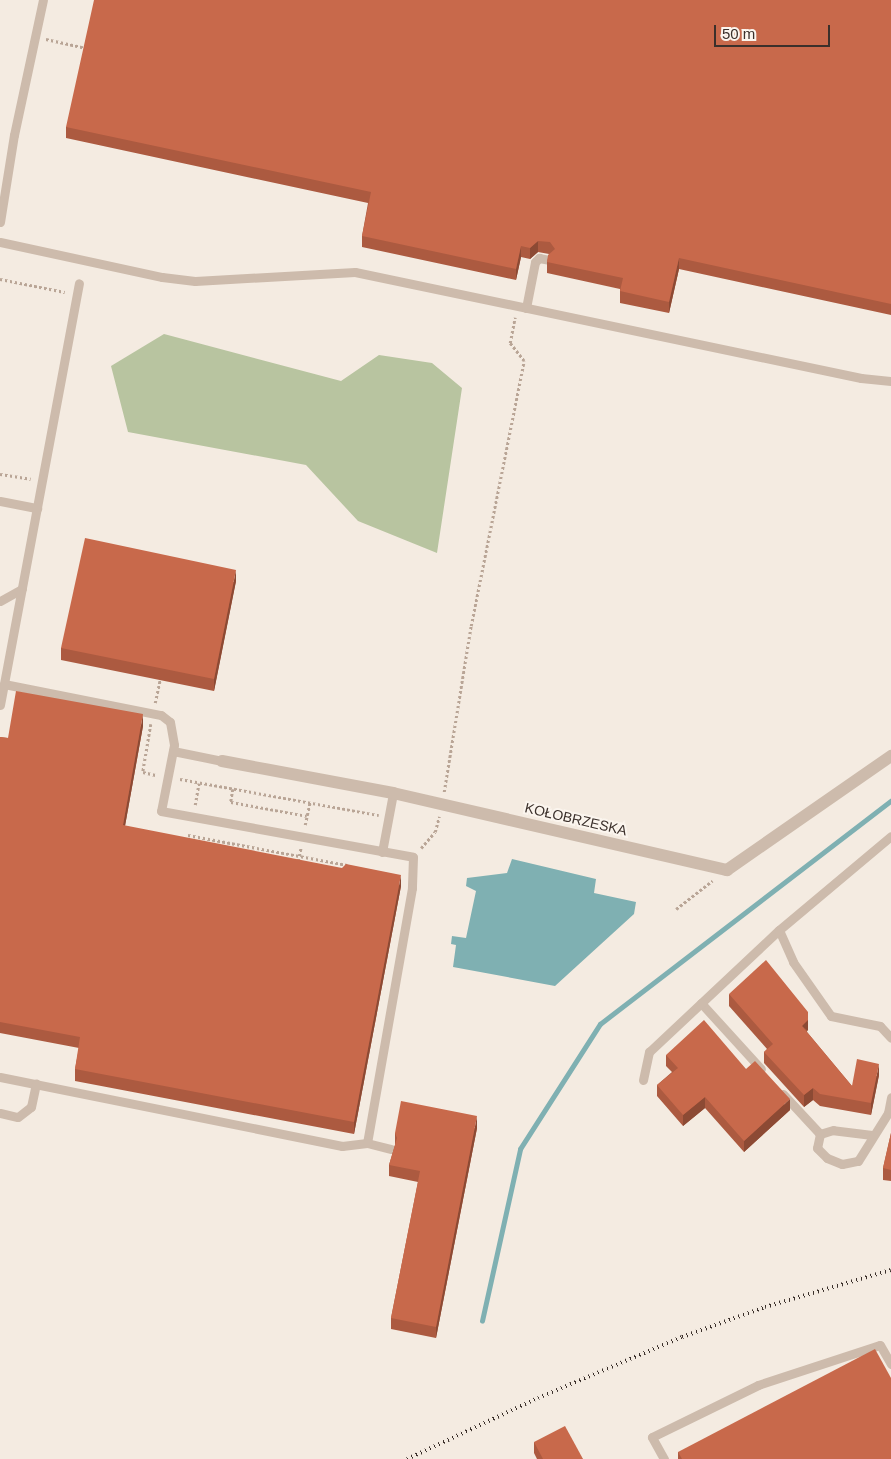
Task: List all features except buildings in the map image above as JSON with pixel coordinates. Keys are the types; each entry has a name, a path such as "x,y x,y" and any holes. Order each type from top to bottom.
{"street":[{"path":"727,870 891,756"},
{"name":"KOŁOBRZESKA","path":"222,762 393,793 727,870"}],"lane":[{"path":"0,222 14,135 44,0"},
{"path":"0,242 162,278 195,281 354,272 861,378 891,381"},
{"path":"522,307 535,262 539,258 549,260"},
{"path":"0,705 79,283"},
{"path":"0,501 37,508"},
{"path":"0,601 22,589"},
{"path":"4,684 161,715 170,722 174,733 173,752 161,811 413,857 412,888 367,1143"},
{"path":"173,752 222,762"},
{"path":"382,852 393,793"},
{"path":"642,1080 648,1052 779,930 891,836"},
{"path":"779,930 793,962 831,1016 880,1026 891,1038"},
{"path":"701,1004 767,1076"},
{"path":"0,1076 342,1146 367,1143 391,1149"},
{"path":"773,1083 820,1134"},
{"path":"0,1113 18,1117 32,1107 36,1084"},
{"path":"820,1134 817,1148 827,1158 842,1164 858,1161 872,1135 888,1113 891,1097"},
{"path":"820,1134 833,1130 872,1135"},
{"path":"664,1459 652,1437 758,1385 880,1345 891,1364"}],"path":[{"path":"54,41 86,48"},
{"path":"0,279 70,294"},
{"path":"419,850 435,832 442,804 471,626 524,362 510,343 522,307"},
{"path":"0,474 34,479"},
{"path":"155,704 160,680"},
{"path":"151,723 143,772 158,775"},
{"path":"173,778 382,816"},
{"path":"194,809 199,783"},
{"path":"233,789 231,802 307,816"},
{"path":"304,829 310,802"},
{"path":"187,842 191,826"},
{"path":"188,835 357,867"},
{"path":"298,863 302,843"},
{"path":"676,909 727,870"}],"green space":[{"path":"164,334 341,381 379,355 432,363 462,388 437,553 358,521 306,465 128,432 111,366"}],"water":[{"path":"512,859 596,879 594,893 636,902 634,914 555,986 453,967 456,945 451,944 452,936 466,938 476,891 466,886 467,878 507,873"}],"waterway":[{"path":"482,1321 520,1149 600,1024 891,801"}],"railway":[{"path":"407,1459 538,1398 682,1337 765,1307 891,1270"}]}
